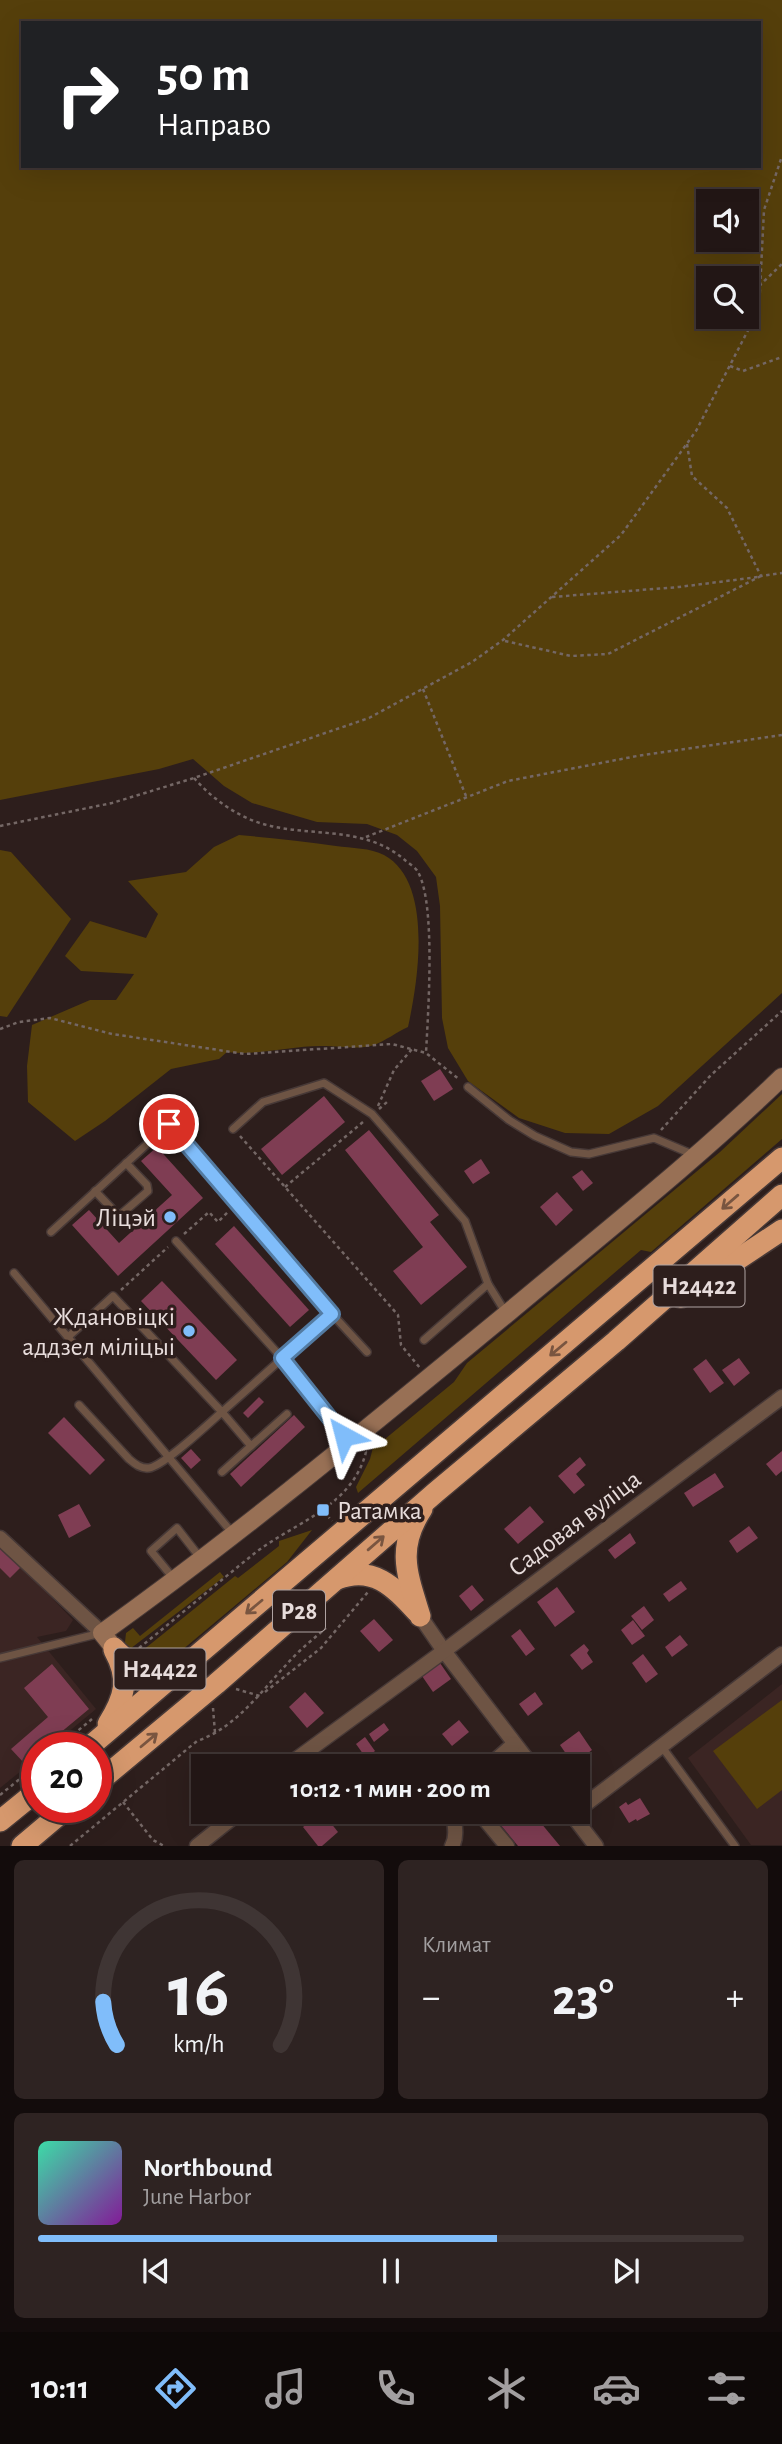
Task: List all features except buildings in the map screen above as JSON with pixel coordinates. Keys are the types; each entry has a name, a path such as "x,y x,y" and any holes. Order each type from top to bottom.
{"highway":[{"name":"Р28","path":"106,1732 782,1158"},
{"name":"Р28","path":"112,1771 616,1341 782,1195"},
{"name":"Н24422","path":"616,1341 782,1230"},
{"path":"420,1616 406,1571 405,1552 420,1511 436,1492"},
{"path":"332,1581 349,1575 363,1574 386,1583 400,1593 420,1616"},
{"name":"Н24422","path":"108,1641 134,1665 157,1671 208,1645"},
{"name":"Н24422","path":"100,1732 121,1699 125,1681 121,1662 108,1641"},
{"path":"0,1821 21,1803"},
{"path":"22,1846 49,1823"}],"street":[{"name":"Н24422","path":"108,1641 176,1580 356,1445 507,1313 697,1157 782,1077"},
{"name":"Садовая вуліца","path":"303,1754 782,1396"},
{"path":"0,1538 108,1641"},
{"path":"420,1616 522,1754"},
{"path":"590,1800 782,1654"},
{"path":"503,1754 514,1744"},
{"path":"197,1846 225,1824"},
{"path":"452,1846 454,1824"},
{"path":"489,1824 507,1846"},
{"path":"582,1824 596,1846"}],"lane":[{"path":"233,1129 263,1102 324,1083 374,1112 465,1221 488,1284 507,1313"},
{"path":"468,1087 535,1136 571,1152 589,1154 654,1138 697,1157"},
{"path":"51,1232 169,1124 367,1352"},
{"path":"95,1191 119,1216 148,1191 147,1185 126,1163"},
{"path":"176,1241 356,1445"},
{"path":"14,1273 235,1536"},
{"path":"424,1340 488,1284"},
{"path":"68,1337 113,1296 251,1446"},
{"path":"79,1405 135,1464 149,1468 169,1457 332,1314"},
{"path":"222,1472 287,1414"},
{"path":"176,1580 151,1551 177,1528 203,1560"},
{"path":"0,1658 108,1641"},
{"path":"662,1747 735,1846"}],"path":[{"path":"759,286 764,210 782,156"},
{"path":"759,286 782,264"},
{"path":"0,826 88,809 194,778 369,718 472,662 503,640 621,535 696,431 749,329"},
{"path":"730,366 743,371 782,357"},
{"path":"687,444 692,476 727,508 761,576"},
{"path":"550,597 679,587 782,573"},
{"path":"503,640 571,656 608,654 761,576"},
{"path":"423,689 466,796"},
{"path":"364,837 466,796 521,778 782,735"},
{"path":"194,778 211,797 250,819 284,828 364,837 393,850 418,872 427,904 429,972 426,1053"},
{"path":"654,1138 671,1115 711,1075 782,1011"},
{"path":"0,1029 19,1022 50,1018 112,1034 245,1054 392,1044 426,1053 468,1087"},
{"path":"374,1112 394,1070 412,1049"},
{"path":"285,1187 387,1102"},
{"path":"233,1129 398,1314 401,1345 422,1371"},
{"path":"234,1571 275,1538 312,1518 345,1492 362,1465 366,1452 356,1445"},
{"path":"70,1846 197,1741 215,1735 259,1696 321,1648 370,1590 386,1583"},
{"path":"259,1696 302,1648 326,1628"},
{"path":"236,1689 259,1696"},
{"path":"213,1709 215,1735"},
{"path":"0,1795 21,1778"},
{"path":"123,1802 152,1840 164,1846"}],"shaded area":[{"path":"0,0 782,0 782,993 658,1106 609,1134 565,1133 519,1118 468,1081 448,1048 442,1018 440,906 436,877 417,851 397,835 367,824 317,822 252,803 224,786 193,759 159,769 0,800"},
{"path":"239,835 367,850 384,855 400,868 410,887 416,909 418,934 416,985 408,1027 368,1046 313,1046 252,1053 227,1052 219,1059 171,1069 75,1141 28,1102 27,1066 32,1025 90,1000 116,1000 134,974 81,971 65,956 90,921 146,938 158,914 128,881 186,872 214,847"},
{"path":"0,850 11,852 71,919 7,1017 0,1016"},
{"path":"782,1094 782,1139 651,1252 641,1250 358,1493 356,1487 370,1459 376,1436 385,1439 454,1382 467,1363 720,1152"},
{"path":"312,1530 287,1562 169,1661 132,1659 235,1576 238,1578 279,1546 279,1541"},
{"path":"0,1544 73,1620 66,1631 37,1637 96,1709 68,1732 21,1732 21,1771 0,1788"},
{"path":"220,1572 224,1577 124,1651 126,1633 133,1628 140,1636"},
{"path":"782,1684 782,1845 751,1845 688,1758"},
{"path":"782,1700 782,1790 757,1809 713,1751"}],"place":[{"name":"Ліцэй","path":"170,1217"},
{"name":"Ждановіцкі аддзел міліцыі","path":"189,1331"},
{"name":"Ратамка","path":"323,1510"}],"route":[{"path":"169,1124 332,1314 282,1358 344,1436"}]}
